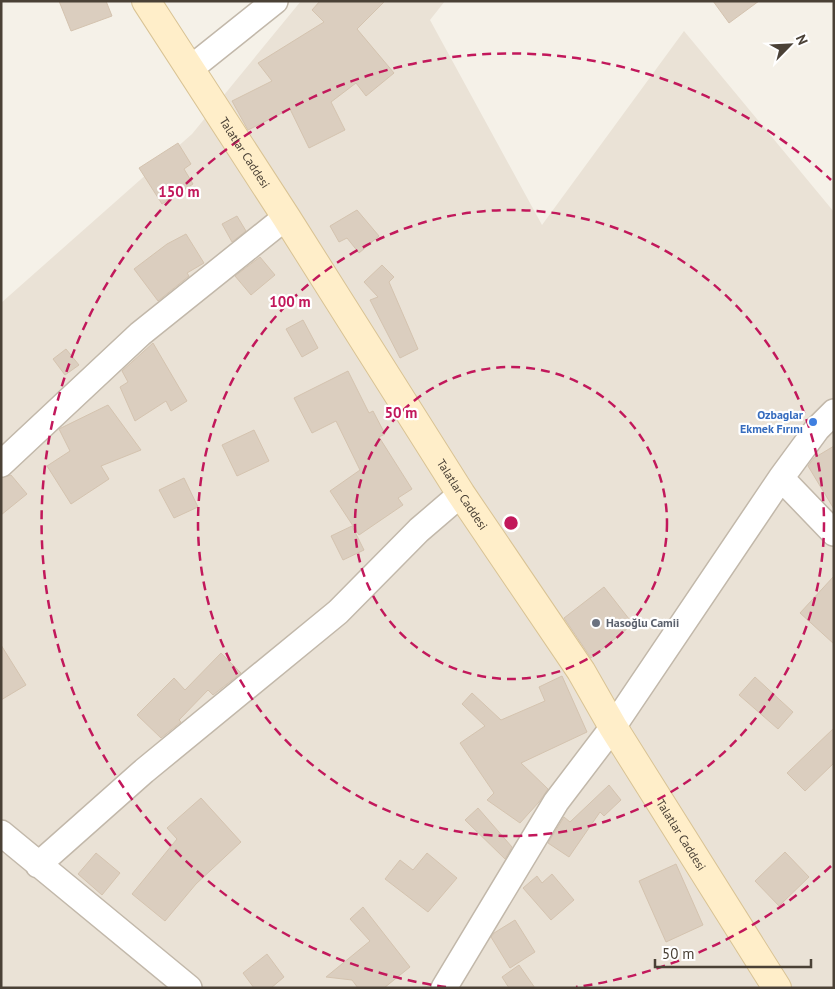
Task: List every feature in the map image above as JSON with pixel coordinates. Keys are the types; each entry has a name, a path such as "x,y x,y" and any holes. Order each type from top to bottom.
{"street":[{"name":"Talatlar Caddesi","path":"146,1 286,217 461,494 581,671 613,727 777,988"},
{"path":"190,70 275,1"},
{"path":"1,464 140,334 286,217"},
{"path":"444,988 556,802 613,727 781,478 817,429 834,412"},
{"path":"781,478 834,533"},
{"path":"38,865 144,771 338,612 420,530 461,494"},
{"path":"1,832 38,865 189,988"}],"shaded area":[{"path":"301,1 445,1 430,20 542,225 684,31 834,212 834,988 1,988 1,303 192,134"}],"building":[{"path":"59,1 106,1 112,16 71,31"},
{"path":"320,1 385,1 357,29 394,73 366,96 356,83 331,102 345,130 309,148 290,109 248,130 232,101 272,81 258,63 324,22 312,10"},
{"path":"713,1 759,1 729,23"},
{"path":"178,143 191,164 184,169 193,184 162,204 139,168"},
{"path":"357,210 379,236 359,253 347,238 339,242 330,226"},
{"path":"237,216 246,231 232,242 222,224"},
{"path":"186,234 204,263 187,273 189,276 158,301 134,269 167,244"},
{"path":"260,257 275,275 251,295 235,276"},
{"path":"382,265 394,277 389,282 418,349 400,358 370,300 378,297 364,282"},
{"path":"303,320 318,348 302,357 286,329"},
{"path":"153,343 187,401 171,411 166,401 135,421 120,387 128,382 122,371"},
{"path":"66,349 79,365 65,375 53,359"},
{"path":"348,371 369,413 373,411 385,434 379,437 412,489 398,498 403,505 359,535 330,491 360,470 336,421 312,433 294,398"},
{"path":"108,405 141,450 101,466 109,479 71,504 47,466 70,451 59,429"},
{"path":"254,430 269,461 237,476 222,445"},
{"path":"834,446 834,509 808,466 814,458"},
{"path":"11,475 27,494 1,515 1,478"},
{"path":"184,478 198,507 174,518 159,490"},
{"path":"352,526 364,550 343,560 331,536"},
{"path":"834,576 834,644 800,613"},
{"name":"Hasoğlu Camii","path":"604,587 633,624 591,658 564,618"},
{"path":"1,645 26,685 1,700"},
{"path":"221,653 241,673 213,695 208,690 179,720 181,722 161,738 137,715 174,678 185,690"},
{"path":"562,676 587,732 521,763 548,789 520,823 487,800 494,793 460,743 485,726 462,704 472,693 501,720 545,701 539,687"},
{"path":"755,677 793,712 778,729 739,695"},
{"path":"834,728 834,763 805,791 787,773"},
{"path":"609,785 621,800 604,816 600,812 569,857 548,843 564,817 570,822"},
{"path":"201,798 241,842 196,884 165,921 132,894 177,839 167,828"},
{"path":"478,808 512,847 505,859 465,820"},
{"path":"785,852 809,877 779,906 755,881"},
{"path":"96,853 120,873 102,895 78,874"},
{"path":"427,853 457,878 428,912 385,879 400,860 413,870"},
{"path":"676,864 703,925 666,942 639,881"},
{"path":"552,874 574,900 551,920 523,888 537,876 542,883"},
{"path":"363,907 410,967 384,988 358,988 352,980 326,977 370,941 350,919"},
{"path":"515,920 535,952 510,968 491,937 494,933"},
{"path":"267,954 284,977 271,988 254,988 243,973"},
{"path":"519,965 535,988 509,988 502,977"}],"place":[{"name":"Ozbaglar Ekmek Fırını","path":"813,422"},
{"name":"Hasoğlu Camii","path":"596,623"}]}
